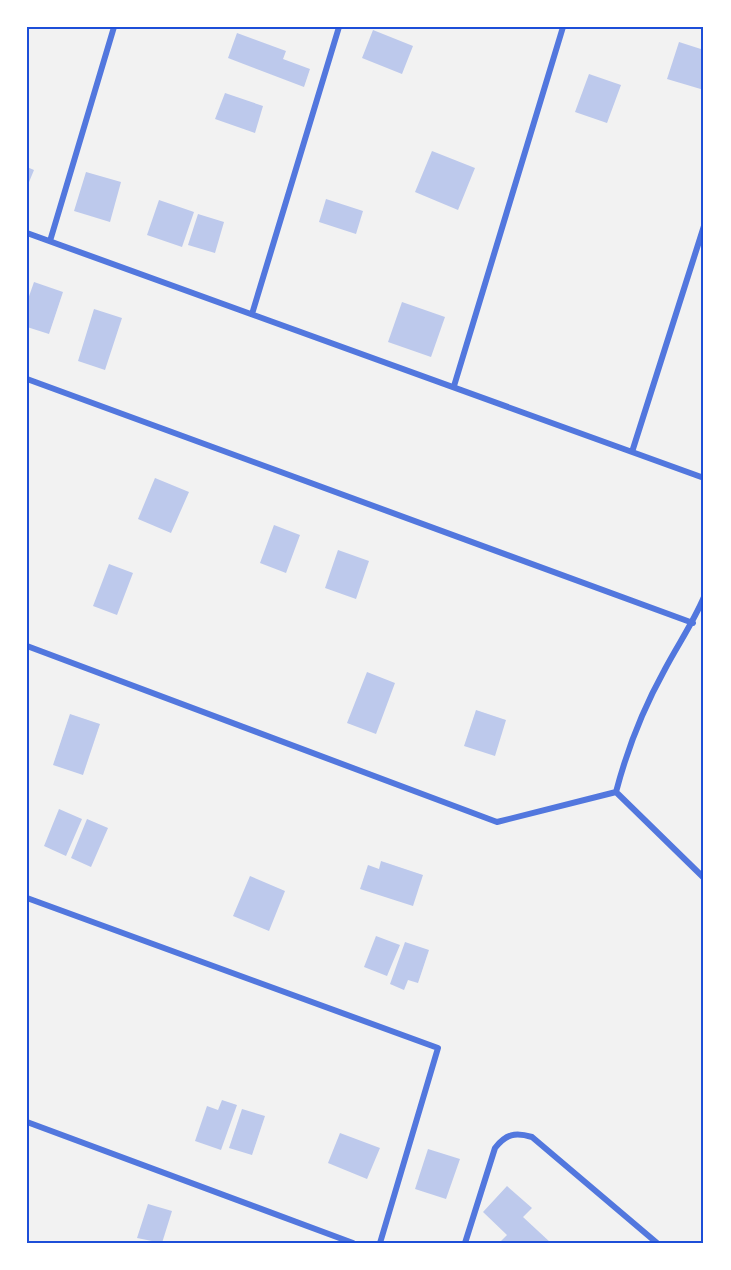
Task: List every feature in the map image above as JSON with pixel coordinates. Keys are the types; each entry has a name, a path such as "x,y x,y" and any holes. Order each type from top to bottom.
{"street":[{"path":"50,241 114,27"},
{"path":"252,314 339,27"},
{"path":"454,386 563,27"},
{"path":"632,452 704,226"},
{"path":"27,233 704,478"},
{"path":"27,379 693,623"},
{"path":"616,792 627,753 664,672 693,623 704,597"},
{"path":"27,646 498,822 616,792"},
{"path":"616,792 704,878"},
{"path":"27,898 438,1048 380,1243"},
{"path":"27,1122 353,1243"},
{"path":"465,1243 495,1148 511,1134 519,1133 532,1137 657,1243"}],"building":[{"path":"373,30 413,46 402,74 362,58"},
{"path":"237,33 286,51 283,59 310,69 304,87 228,58"},
{"path":"679,42 704,50 704,90 667,79"},
{"path":"589,74 621,85 607,123 575,112"},
{"path":"225,93 263,106 255,133 215,119"},
{"path":"432,151 475,168 458,210 415,192"},
{"path":"27,167 34,170 27,187"},
{"path":"86,172 121,182 110,222 74,211"},
{"path":"326,199 363,211 356,234 319,222"},
{"path":"159,200 194,212 182,247 147,235"},
{"path":"198,214 224,222 215,253 188,245"},
{"path":"34,282 63,292 49,334 27,327 27,302"},
{"path":"402,302 445,317 431,357 388,342"},
{"path":"94,309 122,318 105,370 78,361"},
{"path":"155,478 189,492 171,533 138,519"},
{"path":"274,525 300,535 286,573 260,563"},
{"path":"338,550 369,561 356,599 325,588"},
{"path":"109,564 133,573 117,615 93,606"},
{"path":"367,672 395,683 376,734 347,723"},
{"path":"476,710 506,720 495,756 464,746"},
{"path":"70,714 100,724 83,775 53,765"},
{"path":"59,809 82,819 66,856 44,846"},
{"path":"87,819 108,828 91,867 71,858"},
{"path":"381,861 423,875 413,906 360,889 368,865 379,869"},
{"path":"250,876 285,891 269,931 233,916"},
{"path":"376,936 400,945 387,976 364,967"},
{"path":"405,942 429,950 418,983 408,980 404,990 390,984"},
{"path":"222,1100 237,1105 221,1150 195,1141 207,1106 218,1110"},
{"path":"242,1109 265,1116 252,1155 229,1148"},
{"path":"340,1133 380,1148 367,1179 328,1163"},
{"path":"428,1149 460,1159 446,1199 415,1189"},
{"path":"507,1186 532,1208 523,1217 551,1243 499,1243 507,1235 483,1212"},
{"path":"148,1204 172,1211 162,1243 137,1238"}]}
